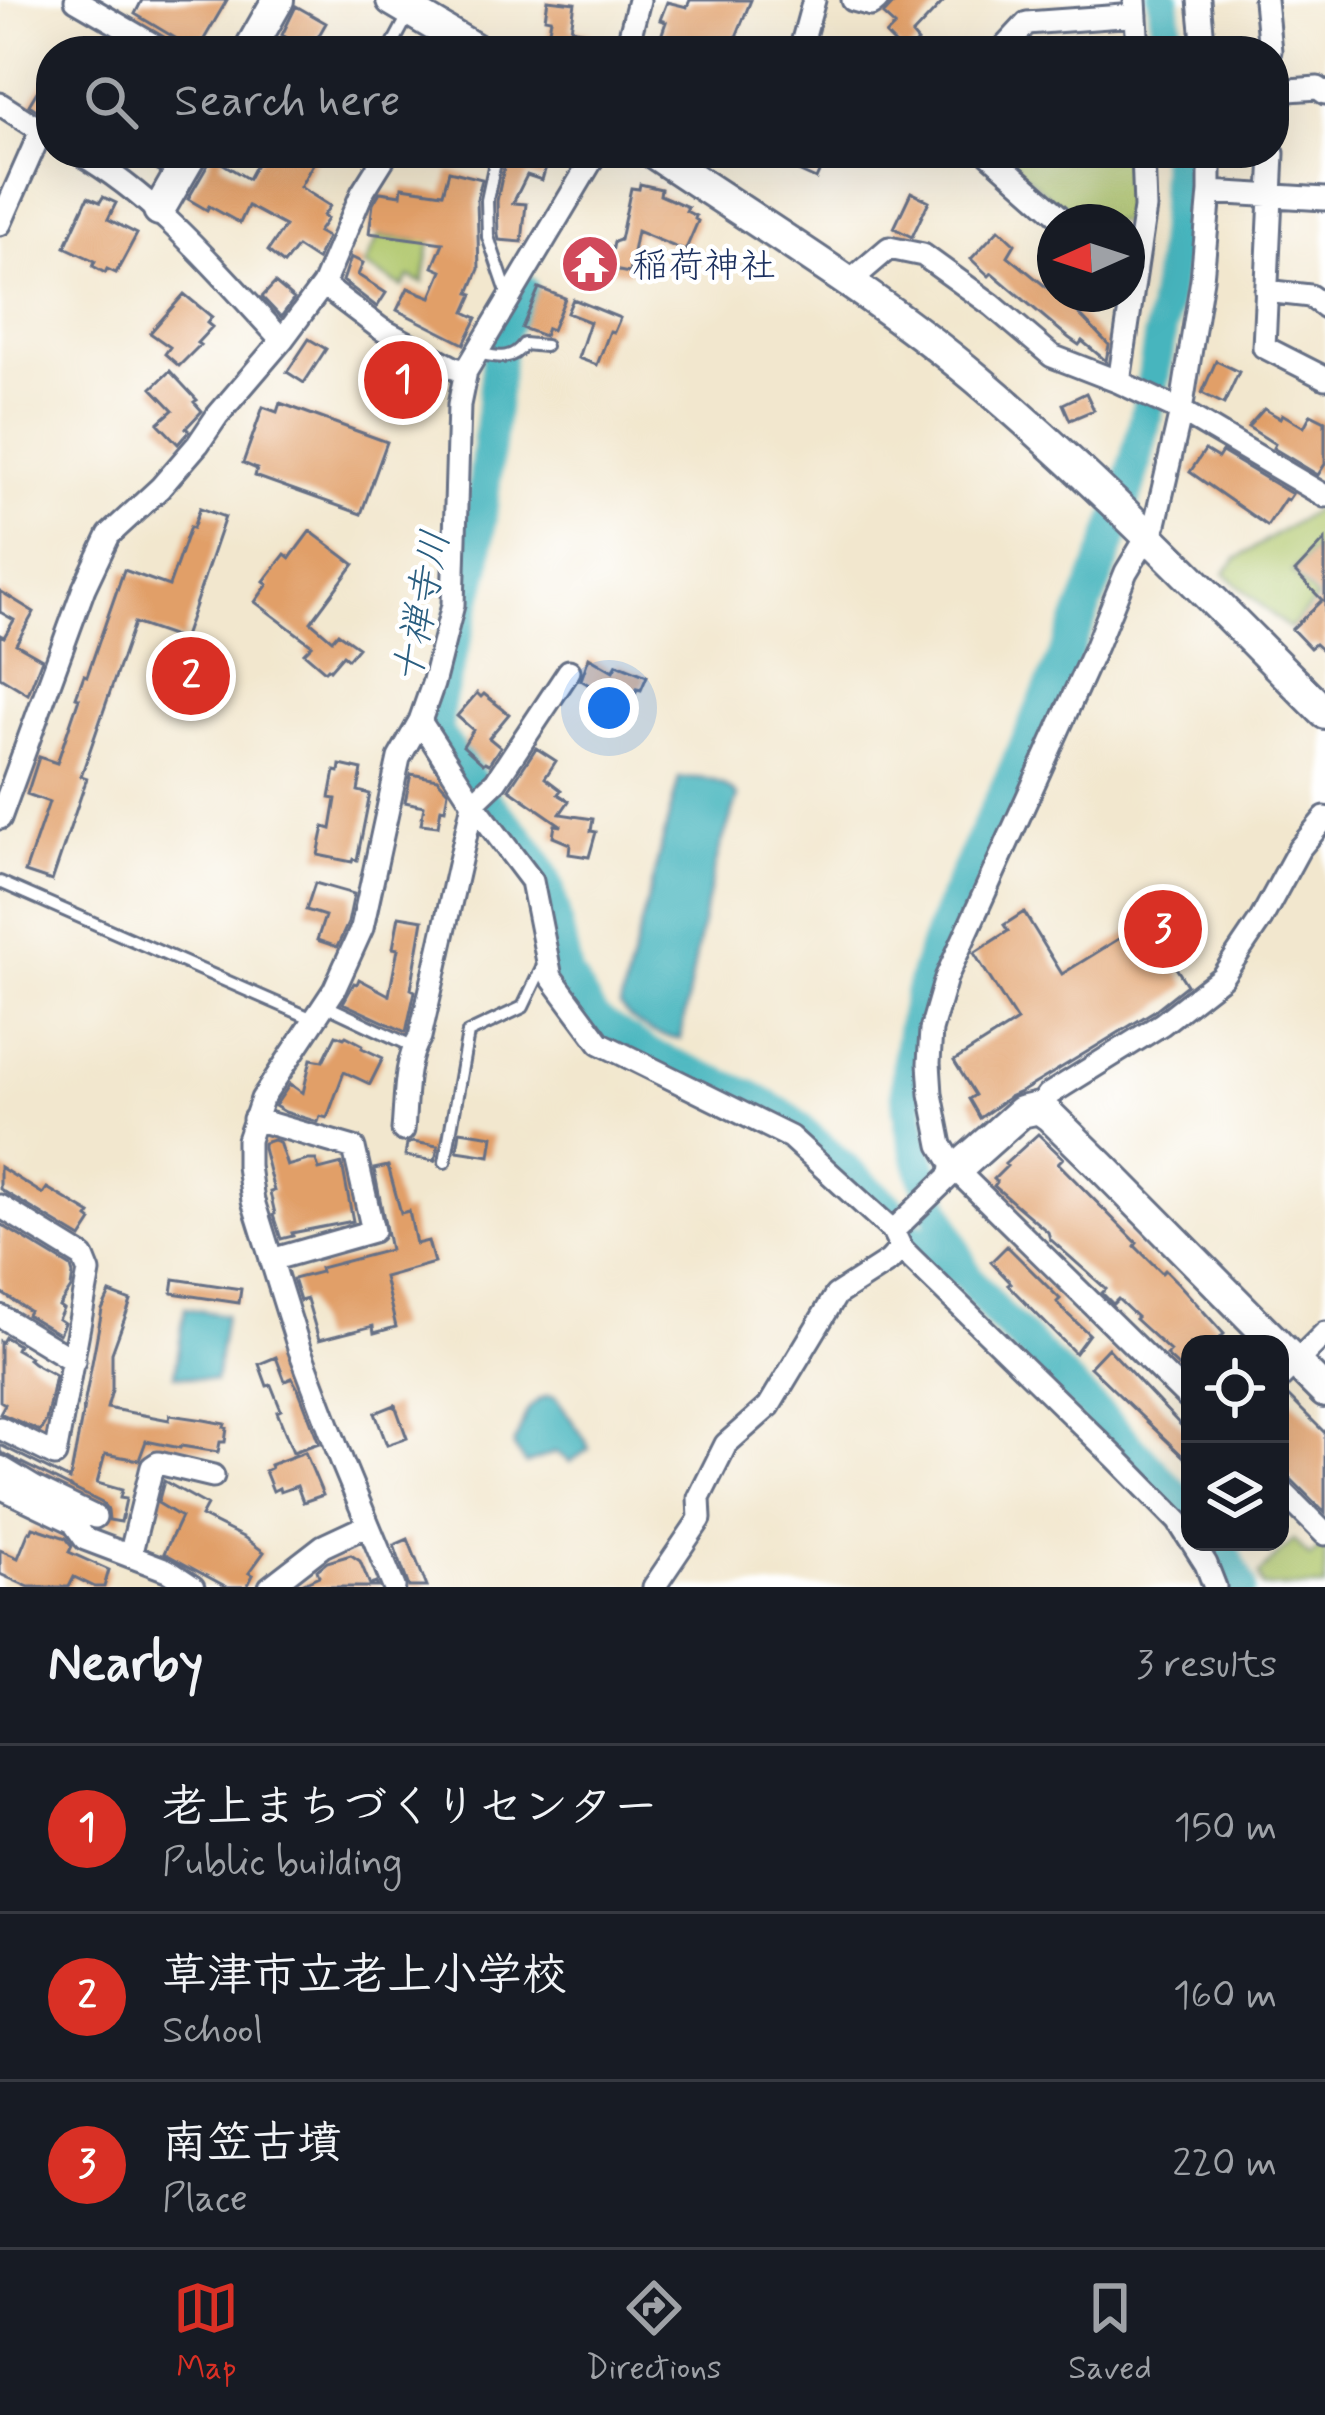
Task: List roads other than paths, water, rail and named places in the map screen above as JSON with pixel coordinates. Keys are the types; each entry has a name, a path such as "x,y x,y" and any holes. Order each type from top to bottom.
{"street":[{"path":"76,0 138,36"},
{"path":"258,36 278,0"},
{"path":"630,36 639,0"},
{"path":"804,36 814,0"},
{"path":"853,0 872,5 877,0"},
{"path":"1026,0 1027,23"},
{"path":"1199,0 1203,36"},
{"path":"1265,0 1269,36"},
{"path":"406,5 447,36"},
{"path":"1015,36 1027,23 1135,8"},
{"path":"1289,91 1318,88 1325,93"},
{"path":"0,104 36,127"},
{"path":"0,224 36,154"},
{"path":"105,168 160,210 283,340"},
{"path":"160,210 183,168"},
{"path":"0,818 84,588 109,535 160,488 283,340 323,285 378,168"},
{"path":"394,1587 299,1348 253,1202 248,1140 271,1083 334,989 362,928 399,758 420,721 433,684 453,605 459,404 471,362 587,168"},
{"path":"676,168 848,283 972,375 1087,476 1325,713"},
{"path":"1005,168 1046,204"},
{"path":"1144,168 1145,204"},
{"path":"1181,1392 948,1178 929,1063 931,1030 946,978 1126,572 1155,524 1172,407 1202,279 1210,168"},
{"path":"1273,168 1264,346 1325,378"},
{"path":"1210,192 1325,199"},
{"path":"848,283 890,248 923,255 1052,356 1172,407 1325,496"},
{"path":"323,285 381,328 454,368 471,362"},
{"path":"1266,291 1310,296 1325,307"},
{"path":"1126,385 1130,312"},
{"path":"403,1130 414,1047 479,798 496,781 569,671"},
{"path":"420,721 479,798 532,881 551,977 600,1043 790,1137 1181,1526"},
{"path":"654,1587 700,1519 699,1498 726,1444 769,1406 836,1295 889,1261 913,1212 1021,1112 1039,1108 1048,1095 1162,1024 1222,977 1299,849 1325,818"},
{"path":"1039,1108 1102,1167 1261,1335"},
{"path":"254,1119 354,1148 373,1231 271,1259"},
{"path":"0,1206 83,1258 89,1273 56,1455 0,1428"},
{"path":"0,1316 74,1361"},
{"path":"1289,1355 1325,1334"},
{"path":"1289,1363 1325,1392"},
{"path":"130,1556 152,1467 158,1462 213,1476"},
{"path":"0,1467 95,1517"},
{"path":"2,1493 73,1522 85,1539 167,1570 193,1587"},
{"path":"1289,1498 1325,1534"},
{"path":"270,1587 323,1546 368,1525"},
{"path":"1198,1551 1215,1587"}],"lane":[{"path":"395,36 406,5"},
{"path":"494,168 487,200 488,237 508,296"},
{"path":"471,362 504,358 524,344 545,346"},
{"path":"0,882 414,1047"},
{"path":"445,1162 468,1033 523,1007 546,960"}],"water":[{"path":"679,778 712,780 738,797 704,913 680,1039 646,1028 620,1006"},
{"path":"185,1308 225,1315 215,1381 175,1375"},
{"path":"548,1396 555,1397 589,1449 570,1462 556,1452 526,1464 514,1442 528,1409"}],"waterway":[{"name":"十禅寺川","path":"1164,0 1167,36"},
{"name":"十禅寺川","path":"966,1276 926,1180 912,1130 907,1078 911,1037 945,920 1072,638 1124,502 1148,405 1167,288 1175,168"},
{"name":"十禅寺川","path":"522,289 501,334 475,567 439,700 436,733 535,860 548,887 567,975 594,1020 650,1055 751,1097 787,1118 892,1211"},
{"name":"十禅寺川","path":"914,1237 966,1276 1000,1317 1181,1501"},
{"name":"十禅寺川","path":"1222,1551 1240,1587"}],"place":[{"name":"稲荷神社","path":"590,264"},
{"name":"老上まちづくりセンター","path":"403,380"},
{"name":"草津市立老上小学校","path":"191,676"},
{"name":"南笠古墳","path":"1163,929"}]}
